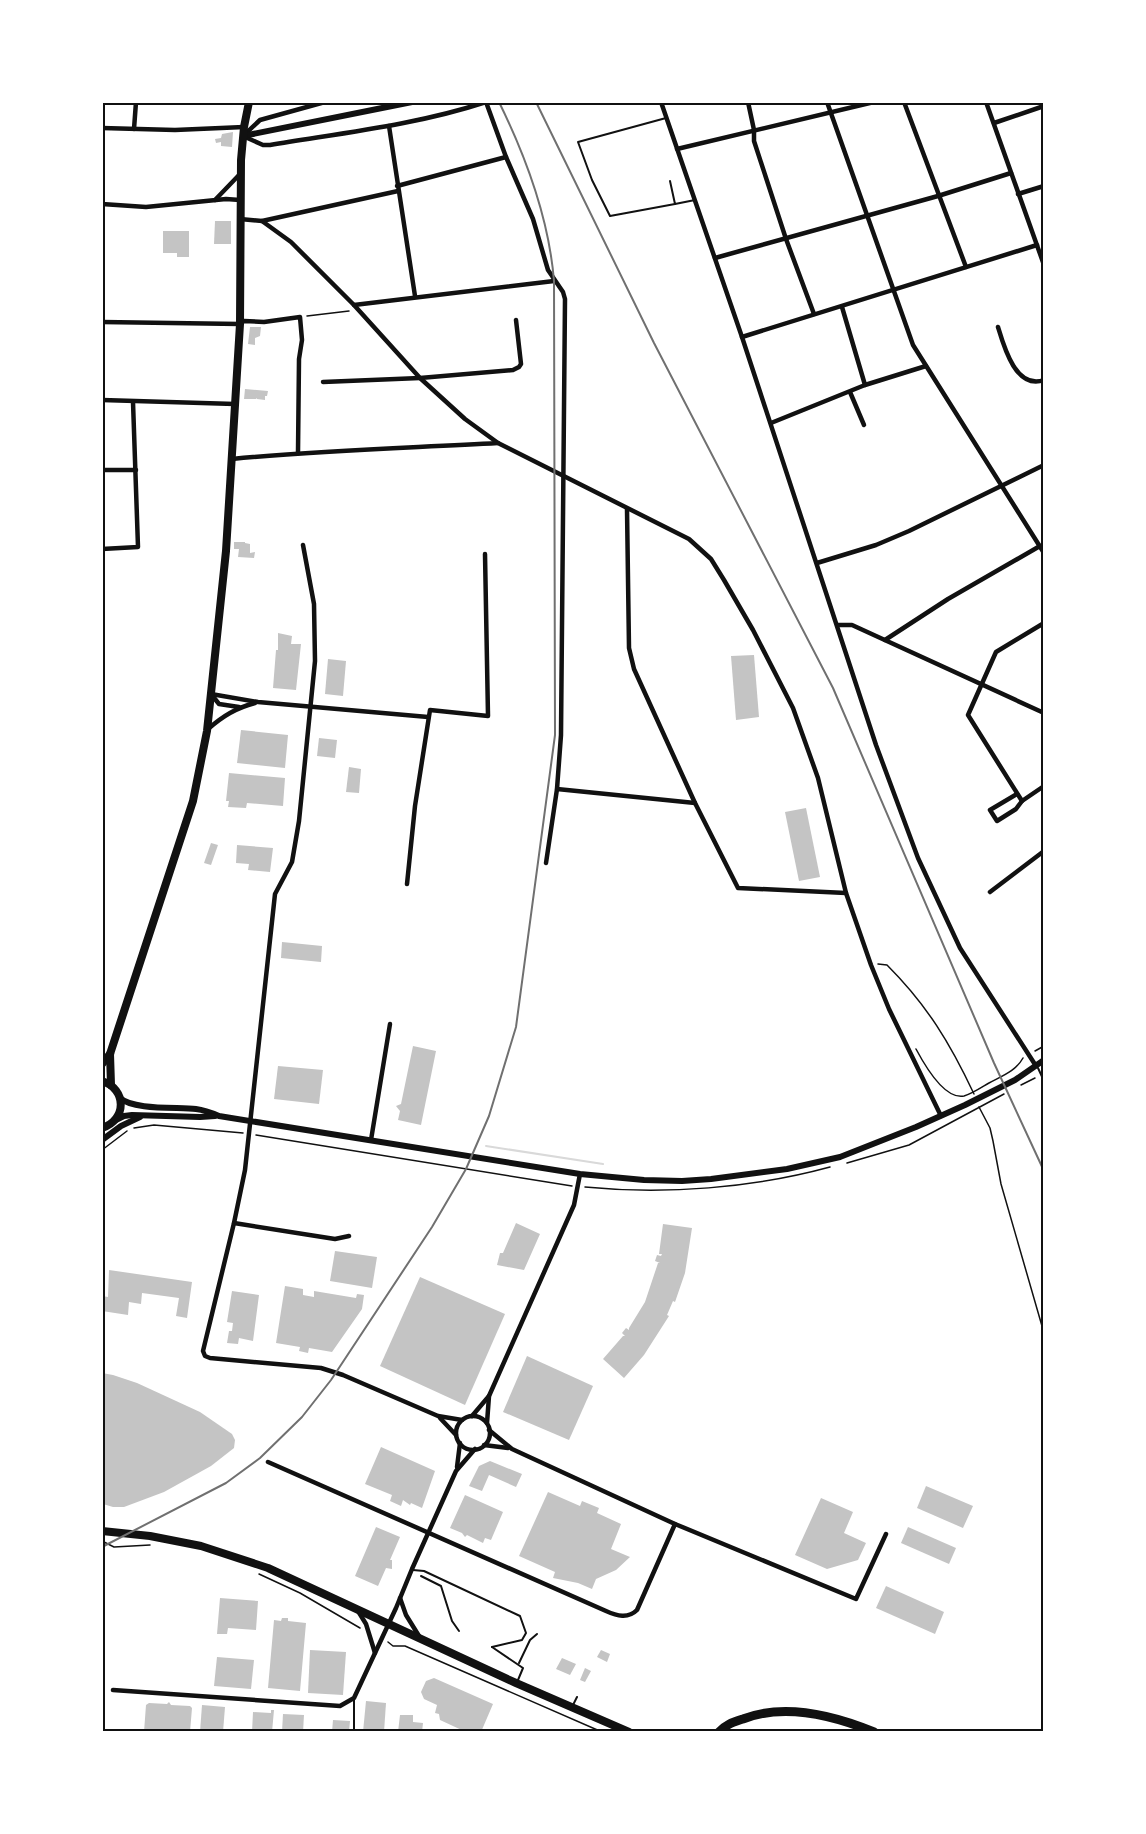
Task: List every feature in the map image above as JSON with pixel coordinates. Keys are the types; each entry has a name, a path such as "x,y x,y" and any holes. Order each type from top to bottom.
{"highway":[{"path":"719,1732 730,1723 768,1712 803,1713 847,1722 874,1732"},
{"path":"735,1732 742,1719"}],"main road":[{"path":"111,1085 111,1054 192,801 207,731 226,551 240,324 241,173 244,127 249,102"},
{"path":"102,1064 111,1054"},
{"path":"102,1081 111,1085 120,1097 120,1110 115,1120 102,1128"},
{"path":"103,1532 150,1536 222,1552 268,1568 516,1683 629,1732"}],"street":[{"path":"134,129 136,102"},
{"path":"243,136 260,120 325,102"},
{"path":"243,136 412,102"},
{"path":"243,136 263,145 270,145 389,126 439,116 486,102 506,157 533,219 548,270 563,292 565,299 561,735 557,789 546,863"},
{"path":"661,102 771,423 876,746 918,858 960,948 1036,1066"},
{"path":"748,102 754,141 786,239 814,314"},
{"path":"827,102 913,345 1044,553"},
{"path":"676,149 874,102"},
{"path":"904,102 966,267"},
{"path":"986,102 1044,265"},
{"path":"994,123 1044,106"},
{"path":"389,126 415,296"},
{"path":"102,128 175,130 244,127"},
{"path":"240,219 262,221 398,189 506,157"},
{"path":"215,200 241,173"},
{"path":"715,258 938,196 1011,173"},
{"path":"1018,194 1044,186"},
{"path":"102,204 146,207 215,200 240,200"},
{"path":"262,221 291,242 354,305 420,378 465,419 498,443 689,539 711,559 753,630 793,708 830,820 846,893 871,965 889,1009 941,1116"},
{"path":"742,338 1037,245"},
{"path":"354,305 554,281"},
{"path":"842,307 865,385"},
{"path":"102,322 240,324 244,321 264,322 300,317 302,340 299,359 298,452"},
{"path":"323,382 420,378 517,369 521,364 521,358 516,320"},
{"path":"998,327 1004,348 1014,368 1027,380 1036,383 1044,380"},
{"path":"771,423 865,385 926,366"},
{"path":"850,392 864,425"},
{"path":"102,400 235,404"},
{"path":"102,549 138,547 133,402"},
{"path":"231,459 298,452 498,443"},
{"path":"817,562 892,538 1044,465"},
{"path":"102,470 136,470"},
{"path":"627,509 629,648 634,669 695,803 738,888 846,893"},
{"path":"303,544 314,604 315,661 299,821 292,862 275,894 250,1134 234,1223 203,1351 205,1356 210,1358 321,1368 344,1375 438,1416 462,1420"},
{"path":"885,640 948,599 1040,546"},
{"path":"407,884 414,806 430,710 488,716 485,554"},
{"path":"1022,801 968,715 996,652 1044,623"},
{"path":"838,625 852,625 1044,712"},
{"path":"211,694 258,702 428,717"},
{"path":"211,694 219,704 239,707"},
{"path":"207,731 224,715 239,707 258,702"},
{"path":"1017,794 990,810 997,821 1044,786"},
{"path":"557,789 695,803"},
{"path":"990,892 1044,851"},
{"path":"371,1140 390,1024"},
{"path":"120,1097 124,1101 135,1104 198,1109 219,1116 580,1174 682,1181 758,1173 840,1157 941,1116 1015,1080 1044,1060"},
{"path":"115,1120 124,1116 201,1118 219,1116"},
{"path":"102,1140 132,1119 143,1116"},
{"path":"456,1435 458,1425 462,1420 472,1416 489,1396 574,1205 580,1174"},
{"path":"234,1223 335,1239 349,1236"},
{"path":"456,1471 475,1449 484,1445 489,1438 487,1423 489,1396"},
{"path":"438,1416 456,1435 460,1443 465,1447 475,1449"},
{"path":"472,1416 481,1418 487,1423"},
{"path":"489,1430 512,1449 675,1524 856,1599 886,1534"},
{"path":"113,1690 340,1706 354,1698 456,1471 460,1443"},
{"path":"484,1445 512,1449"},
{"path":"268,1462 611,1614 622,1616 631,1615 641,1602 675,1524"},
{"path":"400,1598 406,1616 421,1639"},
{"path":"356,1609 369,1630 375,1653"}],"lane":[{"path":"666,118 578,142 592,180 610,216 694,200"},
{"path":"670,182 675,204"},
{"path":"1036,1066 1044,1081"},
{"path":"412,1569 424,1571 520,1617 526,1632 522,1640 492,1647 523,1668 516,1683"},
{"path":"422,1576 441,1586 452,1621 459,1631"},
{"path":"519,1664 530,1640 537,1634"},
{"path":"572,1708 577,1697"},
{"path":"354,1698 354,1732"}],"path":[{"path":"300,317 353,310 354,305"},
{"path":"877,964 887,965 921,1002 940,1028 965,1075"},
{"path":"921,1059 944,1090 954,1096 965,1096 1011,1071 1029,1054 1044,1046"},
{"path":"1022,1085 1041,1075"},
{"path":"846,1163 909,1145 1003,1095"},
{"path":"982,1113 993,1141 1001,1184 1044,1333"},
{"path":"102,1150 130,1129 141,1126 196,1128 250,1134 579,1187 699,1190 803,1174 835,1166"},
{"path":"102,1541 114,1547 153,1545"},
{"path":"253,1572 300,1593 356,1624 364,1632 369,1630"},
{"path":"382,1637 393,1646 405,1646 602,1732"}],"building":[{"path":"233,132 232,147 221,146 221,142 216,143 215,139 221,138 222,134"},
{"path":"215,221 231,221 231,244 214,244"},
{"path":"163,231 189,231 189,257 177,257 177,253 163,253"},
{"path":"250,327 261,327 260,336 255,338 255,345 248,344"},
{"path":"245,389 268,391 267,396 265,400 244,399"},
{"path":"234,542 250,544 250,553 255,552 254,558 238,557 239,549 234,549"},
{"path":"278,633 292,636 291,644 301,644 296,690 273,688"},
{"path":"754,655 759,717 736,720 731,656"},
{"path":"328,659 346,661 343,696 325,694"},
{"path":"241,730 288,735 285,768 237,763"},
{"path":"319,738 337,740 335,758 317,756"},
{"path":"349,767 361,769 359,793 346,792"},
{"path":"229,773 285,778 283,806 247,803 246,808 228,807 229,801 226,801"},
{"path":"806,808 820,877 799,881 785,812"},
{"path":"211,843 218,845 211,865 204,863"},
{"path":"237,845 273,848 270,872 248,870 249,864 236,863"},
{"path":"282,942 322,946 321,962 281,958"},
{"path":"413,1046 436,1051 421,1125 398,1120 400,1111 396,1106 401,1104"},
{"path":"278,1066 323,1070 319,1104 274,1099"},
{"path":"516,1223 540,1234 524,1270 497,1265 500,1253 503,1253"},
{"path":"663,1224 692,1228 685,1273 675,1302 673,1301 667,1315 669,1316 644,1355 624,1378 603,1359 625,1336 622,1333 626,1328 629,1330 645,1302 658,1263 660,1263 655,1261 657,1255 662,1254 659,1254"},
{"path":"335,1251 377,1257 372,1288 330,1281"},
{"path":"109,1270 192,1282 187,1318 176,1316 179,1298 142,1293 141,1304 129,1302 128,1315 102,1311 102,1296 108,1297"},
{"path":"420,1277 505,1314 465,1405 380,1366"},
{"path":"285,1286 303,1289 303,1295 314,1297 314,1291 356,1298 357,1294 364,1295 362,1309 332,1352 309,1348 308,1353 299,1351 300,1347 276,1343"},
{"path":"232,1291 259,1295 253,1341 239,1338 238,1344 227,1343 233,1323 227,1322"},
{"path":"527,1356 593,1386 569,1440 503,1412"},
{"path":"102,1373 137,1383 200,1412 232,1434 235,1440 234,1448 211,1466 164,1492 124,1507 103,1504"},
{"path":"381,1447 435,1471 422,1508 411,1503 410,1505 403,1500 401,1506 390,1501 392,1495 365,1484"},
{"path":"490,1461 522,1474 516,1487 489,1475 482,1491 469,1486 479,1466"},
{"path":"926,1486 973,1506 963,1528 917,1508"},
{"path":"548,1492 580,1506 582,1501 599,1508 597,1513 621,1524 611,1549 630,1557 616,1570 596,1579 592,1589 578,1583 553,1578 555,1572 519,1556"},
{"path":"465,1495 503,1512 491,1540 485,1538 483,1543 467,1535 465,1537 462,1533 450,1528"},
{"path":"821,1498 853,1512 844,1533 866,1543 858,1560 827,1569 795,1555"},
{"path":"376,1527 400,1537 390,1560 392,1560 392,1569 386,1568 378,1586 355,1576"},
{"path":"908,1527 956,1548 949,1564 901,1543"},
{"path":"886,1586 944,1612 935,1634 876,1608"},
{"path":"220,1598 258,1601 256,1630 228,1628 227,1634 217,1634"},
{"path":"282,1618 306,1623 300,1691 268,1688 274,1620 281,1621"},
{"path":"310,1650 346,1652 343,1695 308,1693"},
{"path":"601,1650 610,1654 607,1662 597,1657"},
{"path":"217,1657 254,1660 251,1689 214,1686"},
{"path":"562,1658 576,1664 570,1675 556,1669"},
{"path":"585,1668 591,1671 585,1682 580,1680"},
{"path":"434,1678 493,1704 481,1732 466,1732 440,1720 439,1714 435,1713 437,1705 424,1699 421,1692 426,1681"},
{"path":"366,1701 386,1703 384,1732 363,1732"},
{"path":"169,1702 171,1705 192,1708 190,1732 144,1732 146,1705"},
{"path":"202,1705 225,1707 223,1732 200,1732"},
{"path":"271,1710 274,1710 272,1732 252,1732 253,1712 271,1713"},
{"path":"283,1714 304,1715 303,1732 282,1732"},
{"path":"400,1715 413,1715 413,1722 423,1723 422,1732 398,1732"},
{"path":"333,1720 350,1721 349,1732 332,1732"}],"waterway":[{"path":"486,1146 603,1164"}],"railway":[{"path":"102,1547 226,1483 260,1458 302,1417 331,1380 432,1227 466,1169 489,1116 516,1027 555,735 554,281 547,235 535,189 499,102"},
{"path":"536,102 654,343 833,688 994,1063 1044,1171"}]}
